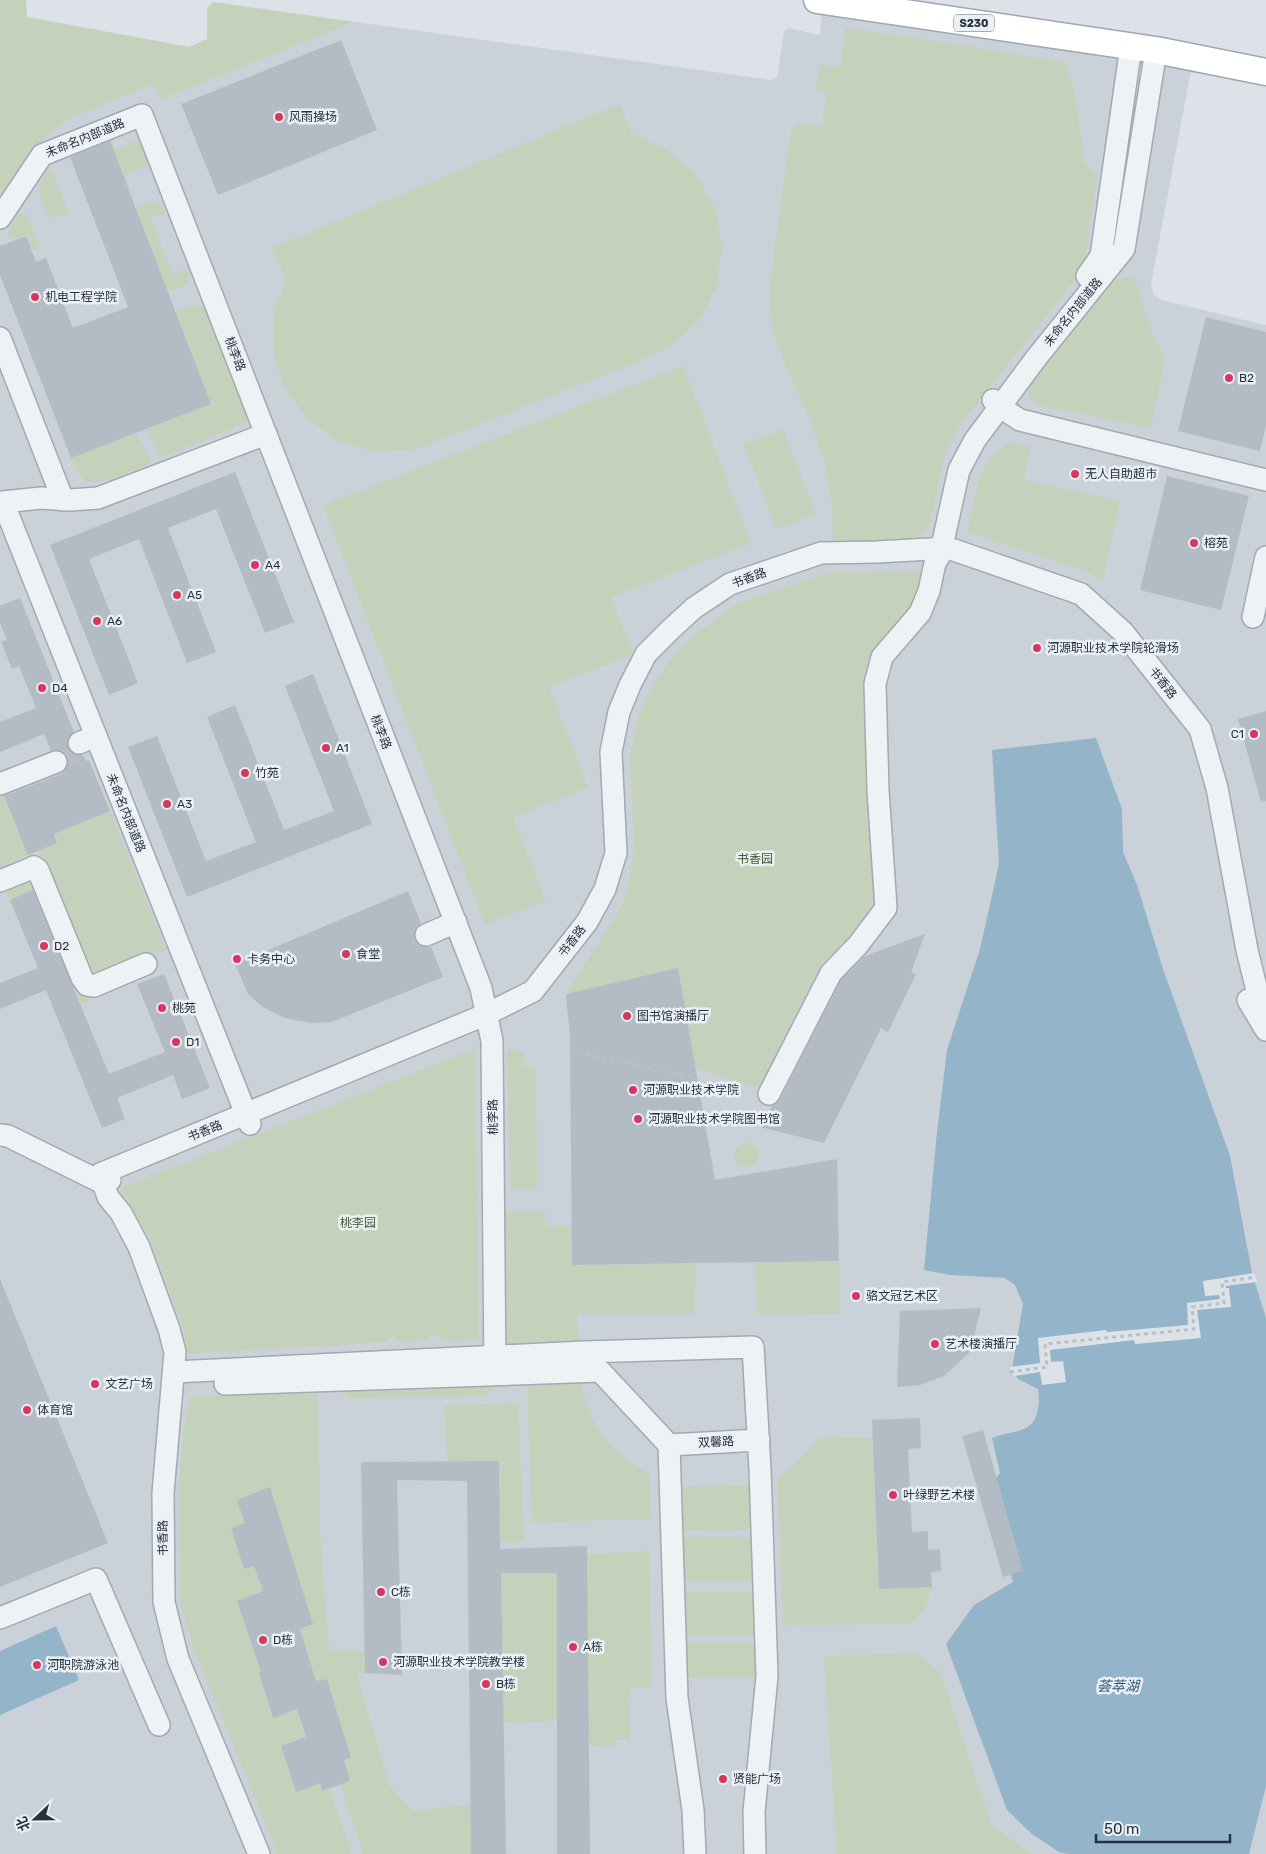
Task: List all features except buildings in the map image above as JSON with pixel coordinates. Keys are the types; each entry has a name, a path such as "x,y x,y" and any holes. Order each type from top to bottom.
{"main road":[{"name":"S230","path":"817,0 1156,50 1266,72"}],"street":[{"name":"未命名内部道路","path":"997,403 1101,256 1131,46"},
{"name":"未命名内部道路","path":"769,1094 832,973 858,945 886,908 878,790 875,684 882,657 920,614 929,591 954,462 970,432 1037,357 1124,249 1156,50"},
{"name":"未命名内部道路","path":"0,218 42,155 139,116"},
{"name":"桃李路","path":"139,116 451,924 471,991 492,1041 491,1365"},
{"path":"0,338 61,496"},
{"path":"997,403 1020,420 1266,480"},
{"name":"未命名内部道路","path":"245,1120 90,744 1,502 96,491 261,432"},
{"name":"书香路","path":"936,554 948,548 1081,594 1123,632 1200,729 1217,788 1250,960 1259,998 1266,1010"},
{"name":"书香路","path":"259,1854 178,1659 164,1602 163,1493 181,1351 176,1326 145,1244 128,1211 105,1177 538,998 592,928 610,892 622,855 617,754 625,715 654,659 675,636 733,590 823,559 949,555 1074,601 1115,637 1190,734 1209,792 1237,954 1249,1002 1266,1030"},
{"path":"1252,617 1266,557"},
{"path":"0,774 54,758 0,784"},
{"path":"0,881 34,867 38,870 82,978 87,985 94,986 146,964"},
{"path":"426,935 451,924"},
{"path":"0,1125 11,1127 105,1177"},
{"path":"0,1135 8,1136 105,1177"},
{"path":"176,1379 491,1365 753,1347 759,1440 767,1676 754,1812 755,1854"},
{"path":"491,1365 600,1371 669,1445 677,1698 693,1810 695,1854"},
{"name":"书香路","path":"176,1379 170,1494 172,1602 186,1656 267,1854"},
{"name":"双馨路","path":"669,1445 759,1440"},
{"path":"0,1618 96,1579 159,1726"}],"path":[{"path":"570,1052 697,1078"},
{"path":"1010,1372 1047,1366 1045,1344 1194,1329 1192,1307 1224,1303 1222,1282 1256,1277"}],"shaded area":[{"name":"河源职业技术学院","path":"0,0 26,0 27,17 189,47 207,39 207,9 213,2 771,80 777,77 784,31 788,28 820,35 822,12 1191,70 1151,284 1153,294 1161,300 1266,325 1266,1854 0,1854"}],"green space":[{"path":"0,0 26,0 27,17 189,47 207,39 207,9 213,2 353,22 160,100 153,84 64,121 43,140 0,204"},
{"path":"846,27 1065,62 1075,95 1085,164 1097,176 1084,268 959,426 945,454 930,524 916,540 860,544 833,543 832,503 824,459 806,410 786,367 771,323 770,282 791,131 800,123 822,127 826,93 815,91 820,64 840,68"},
{"path":"620,104 632,134 668,150 697,176 716,210 722,248 717,286 698,321 670,347 635,363 414,450 375,452 338,441 307,418 284,387 273,349 274,310 286,280 272,248"},
{"path":"110,136 116,149 140,139 150,164 125,175 130,188 128,189 108,137"},
{"path":"52,169 69,214 58,217 48,216 38,191 46,172"},
{"path":"153,201 162,205 165,213 151,219 173,274 187,269 190,275 186,285 168,292 136,208"},
{"path":"18,214 26,214 40,248 32,251 26,235 14,239 7,235"},
{"path":"1134,276 1150,329 1165,358 1151,428 1036,404 1026,388 1101,289 1115,280"},
{"path":"194,305 206,308 247,415 246,423 163,457 160,455 147,429 211,404 176,312"},
{"path":"683,366 751,543 611,597 633,654 549,687 588,788 513,817 546,901 485,924 323,505"},
{"path":"783,429 816,514 776,529 744,444"},
{"path":"137,433 151,461 149,464 125,474 97,482 89,482 81,477 71,458"},
{"path":"1008,442 1031,446 1024,480 1120,501 1103,581 1087,571 967,532 980,475 990,458"},
{"name":"书香园","path":"925,571 912,609 876,653 878,900 869,920 842,952 823,960 758,1088 695,1067 678,968 566,994 615,917 627,894 634,847 630,755 639,715 656,681 673,656 692,636 737,604 779,589 830,572"},
{"path":"2,792 28,855 0,867 0,793"},
{"path":"110,811 166,950 92,981 38,851 57,843 54,834"},
{"path":"38,875 89,1001 81,1004 35,890 10,900 5,888"},
{"name":"桃李园","path":"475,1049 479,1340 442,1341 440,1337 435,1335 430,1336 429,1340 400,1341 393,1336 389,1338 388,1342 187,1354 184,1330 149,1237 120,1188"},
{"path":"514,1049 523,1052 523,1065 536,1069 537,1189 510,1190 507,1050"},
{"path":"746,1143 755,1146 758,1155 755,1164 746,1167 737,1164 734,1155 737,1146"},
{"path":"505,1211 545,1211 545,1226 572,1226 573,1265 696,1264 694,1314 577,1314 578,1347 507,1351"},
{"path":"839,1261 840,1313 757,1314 755,1263"},
{"path":"580,1377 594,1422 602,1434 621,1455 649,1473 651,1519 532,1522 527,1378"},
{"path":"492,1381 493,1388 485,1396 352,1399 347,1396 345,1390"},
{"path":"318,1394 320,1533 329,1650 365,1651 365,1673 357,1676 390,1787 413,1811 471,1804 471,1854 364,1854 340,1785 350,1781 347,1770 327,1766 351,1758 327,1679 316,1681 300,1629 237,1500 245,1523 231,1528 244,1569 254,1566 263,1591 237,1601 253,1648 285,1664 259,1674 273,1718 297,1709 306,1737 281,1747 296,1792 320,1783 322,1791 329,1788 352,1854 278,1854 193,1647 180,1602 179,1488 184,1426 190,1396"},
{"path":"518,1403 524,1541 500,1542 499,1461 447,1462 445,1405"},
{"path":"872,1437 879,1589 932,1587 925,1608 910,1624 783,1625 777,1480 821,1438"},
{"path":"752,1485 753,1529 678,1531 677,1487"},
{"path":"680,1537 756,1537 757,1582 680,1582"},
{"path":"649,1551 652,1687 629,1689 630,1740 615,1740 615,1746 589,1745 587,1554"},
{"path":"501,1573 557,1573 557,1720 504,1723"},
{"path":"681,1592 756,1592 758,1636 683,1635"},
{"path":"682,1642 758,1643 759,1678 683,1678"},
{"path":"917,1654 940,1672 991,1824 1031,1854 837,1854 824,1656"}],"water":[{"name":"荟萃湖","path":"1096,738 1122,809 1123,852 1137,885 1163,969 1230,1156 1252,1273 1266,1318 1266,1786 1249,1854 1069,1854 1059,1852 1032,1834 1007,1810 946,1644 974,1605 1013,1582 986,1491 1000,1473 992,1438 1026,1428 1034,1421 1039,1405 1038,1389 1018,1379 1012,1369 1023,1304 1015,1285 1005,1278 950,1275 924,1270 947,1050 980,949 999,864 992,750"},
{"name":"河职院游泳池","path":"56,1626 79,1680 0,1715 0,1651"}],"pier":[{"path":"1254,1273 1257,1282 1226,1286 1226,1288 1229,1288 1231,1307 1197,1310 1201,1338 1135,1344 1134,1340 1050,1350 1051,1362 1063,1361 1066,1382 1042,1385 1040,1372 1014,1376 1010,1370 1010,1367 1040,1363 1038,1338 1106,1330 1107,1332 1188,1325 1187,1303 1220,1299 1219,1295 1205,1296 1203,1281"}],"tunnel":[{"path":"56,762 82,752"}],"place":[{"name":"风雨操场","path":"279,117"},
{"name":"机电工程学院","path":"35,297"},
{"name":"B2","path":"1229,378"},
{"name":"无人自助超市","path":"1075,474"},
{"name":"榕苑","path":"1194,543"},
{"name":"A4","path":"255,565"},
{"name":"A5","path":"177,595"},
{"name":"A6","path":"97,621"},
{"name":"河源职业技术学院轮滑场","path":"1037,648"},
{"name":"D4","path":"42,688"},
{"name":"C1","path":"1254,734"},
{"name":"A1","path":"326,748"},
{"name":"竹苑","path":"245,773"},
{"name":"A3","path":"167,804"},
{"name":"D2","path":"44,946"},
{"name":"食堂","path":"346,954"},
{"name":"卡务中心","path":"237,959"},
{"name":"桃苑","path":"162,1008"},
{"name":"图书馆演播厅","path":"627,1016"},
{"name":"D1","path":"176,1042"},
{"name":"河源职业技术学院","path":"633,1090"},
{"name":"河源职业技术学院图书馆","path":"638,1119"},
{"name":"骆文冠艺术区","path":"856,1296"},
{"name":"艺术楼演播厅","path":"935,1344"},
{"name":"文艺广场","path":"95,1384"},
{"name":"体育馆","path":"27,1410"},
{"name":"叶绿野艺术楼","path":"893,1495"},
{"name":"C栋","path":"381,1592"},
{"name":"D栋","path":"263,1640"},
{"name":"A栋","path":"573,1647"},
{"name":"河源职业技术学院教学楼","path":"383,1662"},
{"name":"河职院游泳池","path":"37,1665"},
{"name":"B栋","path":"486,1684"},
{"name":"贤能广场","path":"723,1779"}]}
